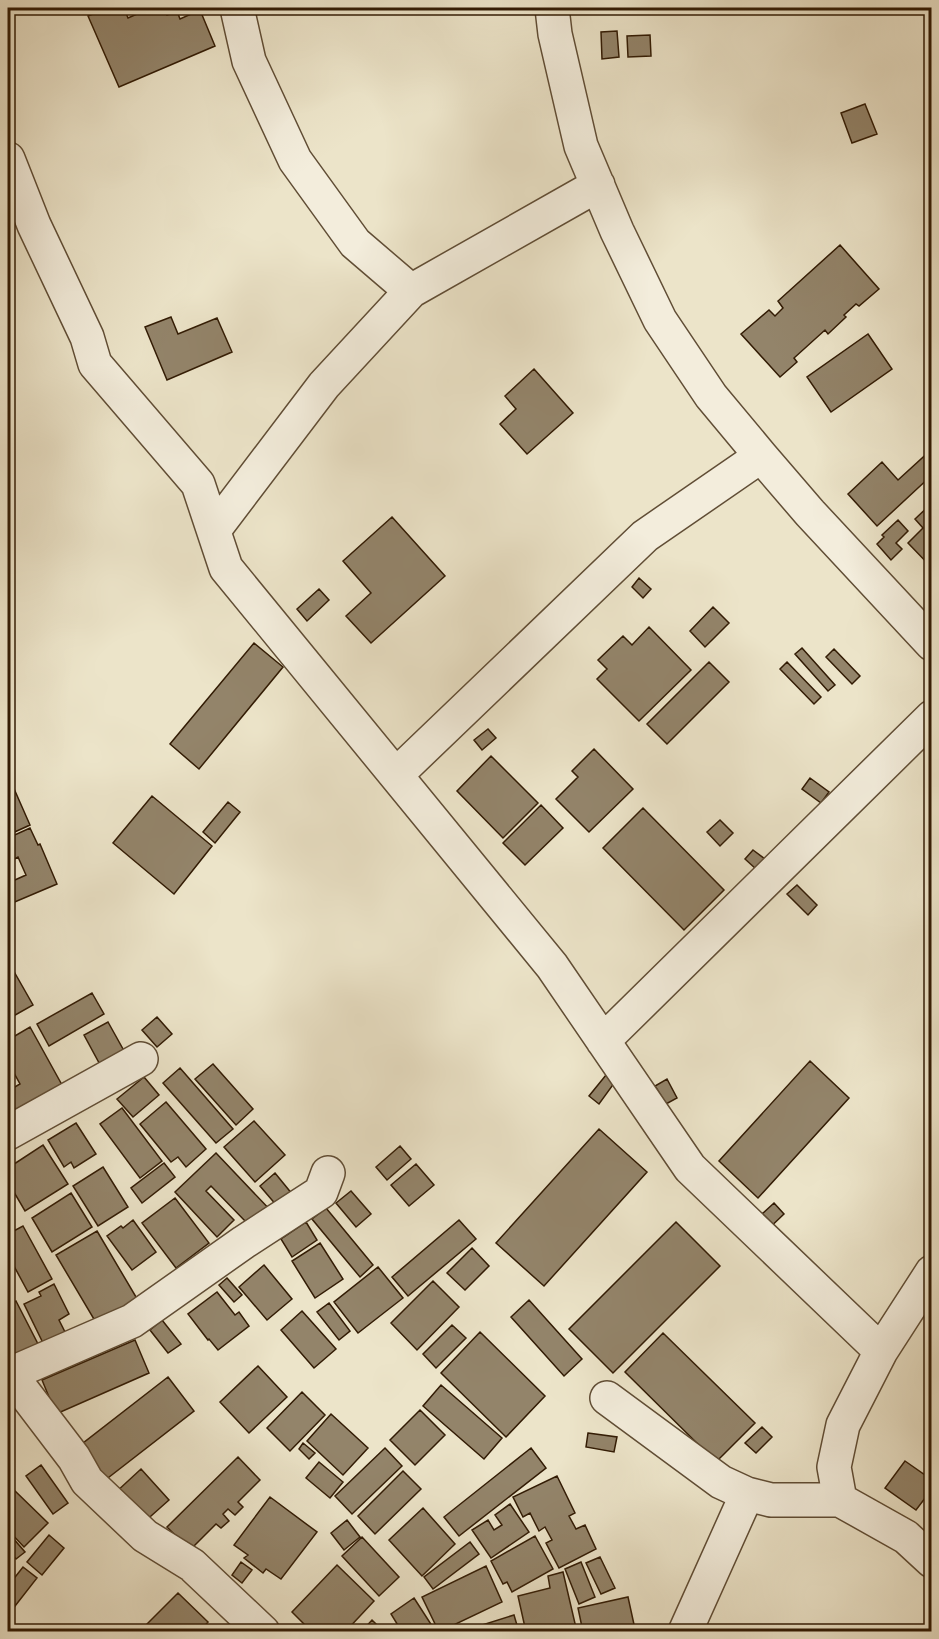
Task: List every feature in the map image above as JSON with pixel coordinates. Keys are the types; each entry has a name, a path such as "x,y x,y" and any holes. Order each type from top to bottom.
{"street":[{"path":"237,8 249,61 295,160 355,243 411,291"},
{"path":"552,8 555,34 581,146 617,231 660,320 711,396 761,456 810,513 932,645"},
{"path":"8,159 34,225 87,337 95,364 198,484 226,568 552,966 690,1168 881,1351"},
{"path":"214,530 324,385 411,291 598,184"},
{"path":"396,775 645,536 761,456"},
{"path":"603,1041 932,717"},
{"path":"8,1133 141,1059"},
{"path":"263,1632 192,1565 145,1536 87,1481 74,1458 9,1374 132,1321 321,1191 328,1173"},
{"path":"840,1500 834,1467 843,1425 881,1351 932,1272"},
{"path":"607,1398 721,1482 747,1494 771,1500 840,1500 906,1537 932,1561"},
{"path":"685,1632 747,1494"}],"building":[{"path":"108,8 124,8 128,18 151,8 164,8 167,15 177,11 180,19 200,10 215,46 119,87 88,16"},
{"path":"617,31 619,57 602,59 601,32"},
{"path":"650,35 651,56 628,57 627,36"},
{"path":"865,104 877,134 852,143 841,113"},
{"path":"840,245 879,289 859,306 856,304 828,334 825,330 794,358 797,362 780,377 741,334 769,310 775,316 783,308 778,301"},
{"path":"171,317 178,334 217,318 232,352 167,380 145,327"},
{"path":"868,334 892,369 831,412 807,377"},
{"path":"534,369 573,413 527,454 500,424 516,409 505,396"},
{"path":"932,449 932,475 877,526 848,494 882,462 898,480"},
{"path":"932,503 932,568 908,543 923,528 915,519"},
{"path":"392,517 445,576 371,643 346,616 371,593 343,561"},
{"path":"898,520 908,531 896,543 902,549 891,560 877,544 884,537 882,535"},
{"path":"639,578 651,589 643,598 632,587"},
{"path":"319,589 329,600 307,621 297,609"},
{"path":"713,607 729,623 705,647 690,631"},
{"path":"649,627 691,670 639,721 597,679 607,669 598,660 623,636 632,645"},
{"path":"254,643 283,667 199,769 170,744"},
{"path":"802,648 835,685 828,691 795,654"},
{"path":"834,649 860,676 852,684 826,657"},
{"path":"709,662 729,682 667,744 647,724"},
{"path":"787,662 821,697 814,704 780,669"},
{"path":"488,729 496,738 482,750 474,740"},
{"path":"594,749 633,789 589,832 556,799 578,777 572,771"},
{"path":"491,756 538,803 503,838 457,791"},
{"path":"8,775 30,825 8,835"},
{"path":"810,778 829,792 821,803 802,789"},
{"path":"152,796 212,846 174,894 113,843"},
{"path":"228,802 240,812 215,843 203,832"},
{"path":"541,805 563,828 525,865 503,843"},
{"path":"643,808 724,890 684,930 603,848"},
{"path":"720,820 733,833 720,846 707,832"},
{"path":"30,828 38,845 40,844 57,884 10,904 8,883 26,875 18,857 9,862 8,838"},
{"path":"753,850 765,859 756,869 745,859"},
{"path":"797,885 817,905 808,915 787,894"},
{"path":"8,961 33,1005 10,1018 8,1014"},
{"path":"92,993 104,1014 49,1046 37,1024"},
{"path":"157,1017 172,1034 157,1047 142,1030"},
{"path":"108,1022 128,1058 104,1072 84,1035"},
{"path":"30,1027 67,1094 18,1122 8,1103 8,1091 20,1084 8,1062 8,1040"},
{"path":"810,1061 849,1098 758,1198 719,1161"},
{"path":"213,1064 253,1109 236,1125 195,1079"},
{"path":"180,1068 233,1129 216,1143 163,1083"},
{"path":"606,1075 615,1082 599,1104 589,1096"},
{"path":"144,1077 159,1095 133,1117 117,1099"},
{"path":"667,1079 677,1098 666,1104 655,1086"},
{"path":"166,1102 206,1149 186,1167 178,1157 171,1162 140,1124"},
{"path":"122,1108 162,1161 140,1178 100,1124"},
{"path":"254,1121 285,1155 255,1182 224,1147"},
{"path":"76,1123 96,1154 74,1168 71,1162 64,1167 48,1140"},
{"path":"599,1129 647,1172 544,1286 496,1243"},
{"path":"43,1145 68,1184 25,1211 8,1182 8,1168"},
{"path":"400,1146 411,1159 387,1180 376,1167"},
{"path":"216,1153 274,1214 266,1222 258,1213 247,1223 211,1186 206,1191 234,1220 217,1237 175,1192"},
{"path":"164,1163 175,1177 142,1203 131,1188"},
{"path":"416,1164 434,1185 409,1206 391,1185"},
{"path":"103,1167 128,1207 98,1226 73,1186"},
{"path":"275,1173 297,1200 283,1213 260,1186"},
{"path":"351,1191 371,1214 356,1227 336,1203"},
{"path":"71,1193 92,1227 52,1252 32,1218"},
{"path":"175,1198 209,1243 176,1268 142,1223"},
{"path":"774,1203 784,1214 763,1234 752,1223"},
{"path":"326,1208 373,1265 360,1277 312,1219"},
{"path":"133,1220 156,1252 132,1270 107,1236"},
{"path":"459,1220 476,1239 408,1296 392,1277"},
{"path":"306,1222 317,1240 292,1257 281,1239"},
{"path":"676,1222 720,1266 613,1373 569,1329"},
{"path":"23,1226 52,1279 28,1292 8,1255 8,1234"},
{"path":"97,1231 139,1302 98,1326 56,1255"},
{"path":"320,1243 343,1279 315,1298 292,1261"},
{"path":"472,1248 489,1266 465,1290 447,1273"},
{"path":"264,1265 292,1299 267,1320 239,1287"},
{"path":"378,1267 403,1298 358,1333 334,1302"},
{"path":"227,1278 242,1295 234,1302 219,1285"},
{"path":"433,1281 459,1307 417,1350 391,1323"},
{"path":"54,1284 69,1314 59,1320 66,1334 44,1345 24,1304 41,1296 39,1292"},
{"path":"217,1292 235,1315 239,1312 249,1326 218,1350 188,1314"},
{"path":"529,1300 582,1359 564,1376 511,1317"},
{"path":"16,1301 38,1344 12,1358 8,1350 8,1305"},
{"path":"329,1303 350,1331 339,1340 317,1312"},
{"path":"302,1311 336,1349 314,1368 281,1330"},
{"path":"162,1320 181,1344 168,1353 150,1330"},
{"path":"452,1325 466,1338 436,1368 423,1354"},
{"path":"480,1332 545,1396 506,1437 441,1373"},
{"path":"663,1333 755,1423 716,1462 625,1372"},
{"path":"135,1340 149,1373 56,1414 42,1380"},
{"path":"258,1366 287,1397 249,1433 220,1402"},
{"path":"168,1377 194,1411 104,1481 78,1447"},
{"path":"441,1385 502,1438 484,1459 423,1406"},
{"path":"302,1392 325,1415 290,1451 267,1428"},
{"path":"420,1410 445,1435 415,1465 390,1440"},
{"path":"331,1414 368,1448 343,1475 307,1441"},
{"path":"762,1427 772,1437 756,1453 745,1443"},
{"path":"588,1433 617,1437 614,1452 586,1447"},
{"path":"303,1443 315,1453 309,1459 299,1449"},
{"path":"385,1448 402,1466 352,1514 335,1496"},
{"path":"531,1448 546,1468 459,1536 444,1517"},
{"path":"238,1457 260,1480 238,1502 243,1507 235,1515 228,1509 223,1514 229,1521 221,1528 216,1524 190,1550 167,1527"},
{"path":"905,1461 932,1480 932,1489 916,1510 885,1488"},
{"path":"319,1462 343,1482 330,1498 306,1478"},
{"path":"41,1465 68,1503 53,1514 26,1476"},
{"path":"141,1469 169,1500 142,1524 115,1493"},
{"path":"403,1471 421,1489 375,1534 358,1516"},
{"path":"557,1476 575,1513 569,1516 576,1529 585,1525 596,1549 559,1568 546,1543 552,1540 545,1527 539,1531 530,1513 523,1517 513,1497"},
{"path":"12,1488 48,1523 24,1547 8,1530 8,1493"},
{"path":"270,1497 317,1532 281,1579 266,1569 263,1573 244,1558 248,1555 234,1545"},
{"path":"510,1504 529,1532 491,1558 472,1530 488,1520 494,1530 502,1525 495,1515"},
{"path":"423,1508 455,1544 422,1576 389,1540"},
{"path":"347,1520 360,1537 344,1550 331,1533"},
{"path":"49,1535 64,1548 42,1575 27,1562"},
{"path":"535,1536 553,1569 512,1592 507,1582 503,1584 491,1561"},
{"path":"12,1537 25,1552 16,1559 8,1550 8,1541"},
{"path":"362,1537 399,1577 379,1596 342,1556"},
{"path":"470,1542 479,1554 433,1589 424,1577"},
{"path":"600,1557 615,1588 601,1594 586,1563"},
{"path":"241,1562 252,1570 242,1583 232,1575"},
{"path":"581,1562 595,1597 579,1604 565,1569"},
{"path":"337,1565 374,1601 345,1632 312,1632 292,1612"},
{"path":"486,1566 502,1602 439,1632 422,1597"},
{"path":"23,1567 37,1578 8,1615 8,1586"},
{"path":"563,1572 577,1632 526,1632 518,1596 550,1588 548,1576"},
{"path":"178,1593 208,1622 199,1632 152,1632 146,1625"},
{"path":"628,1597 635,1629 624,1632 583,1632 578,1608"},
{"path":"414,1598 436,1632 402,1632 391,1614"},
{"path":"514,1615 519,1632 460,1632"},
{"path":"372,1620 384,1632 361,1632"}]}
